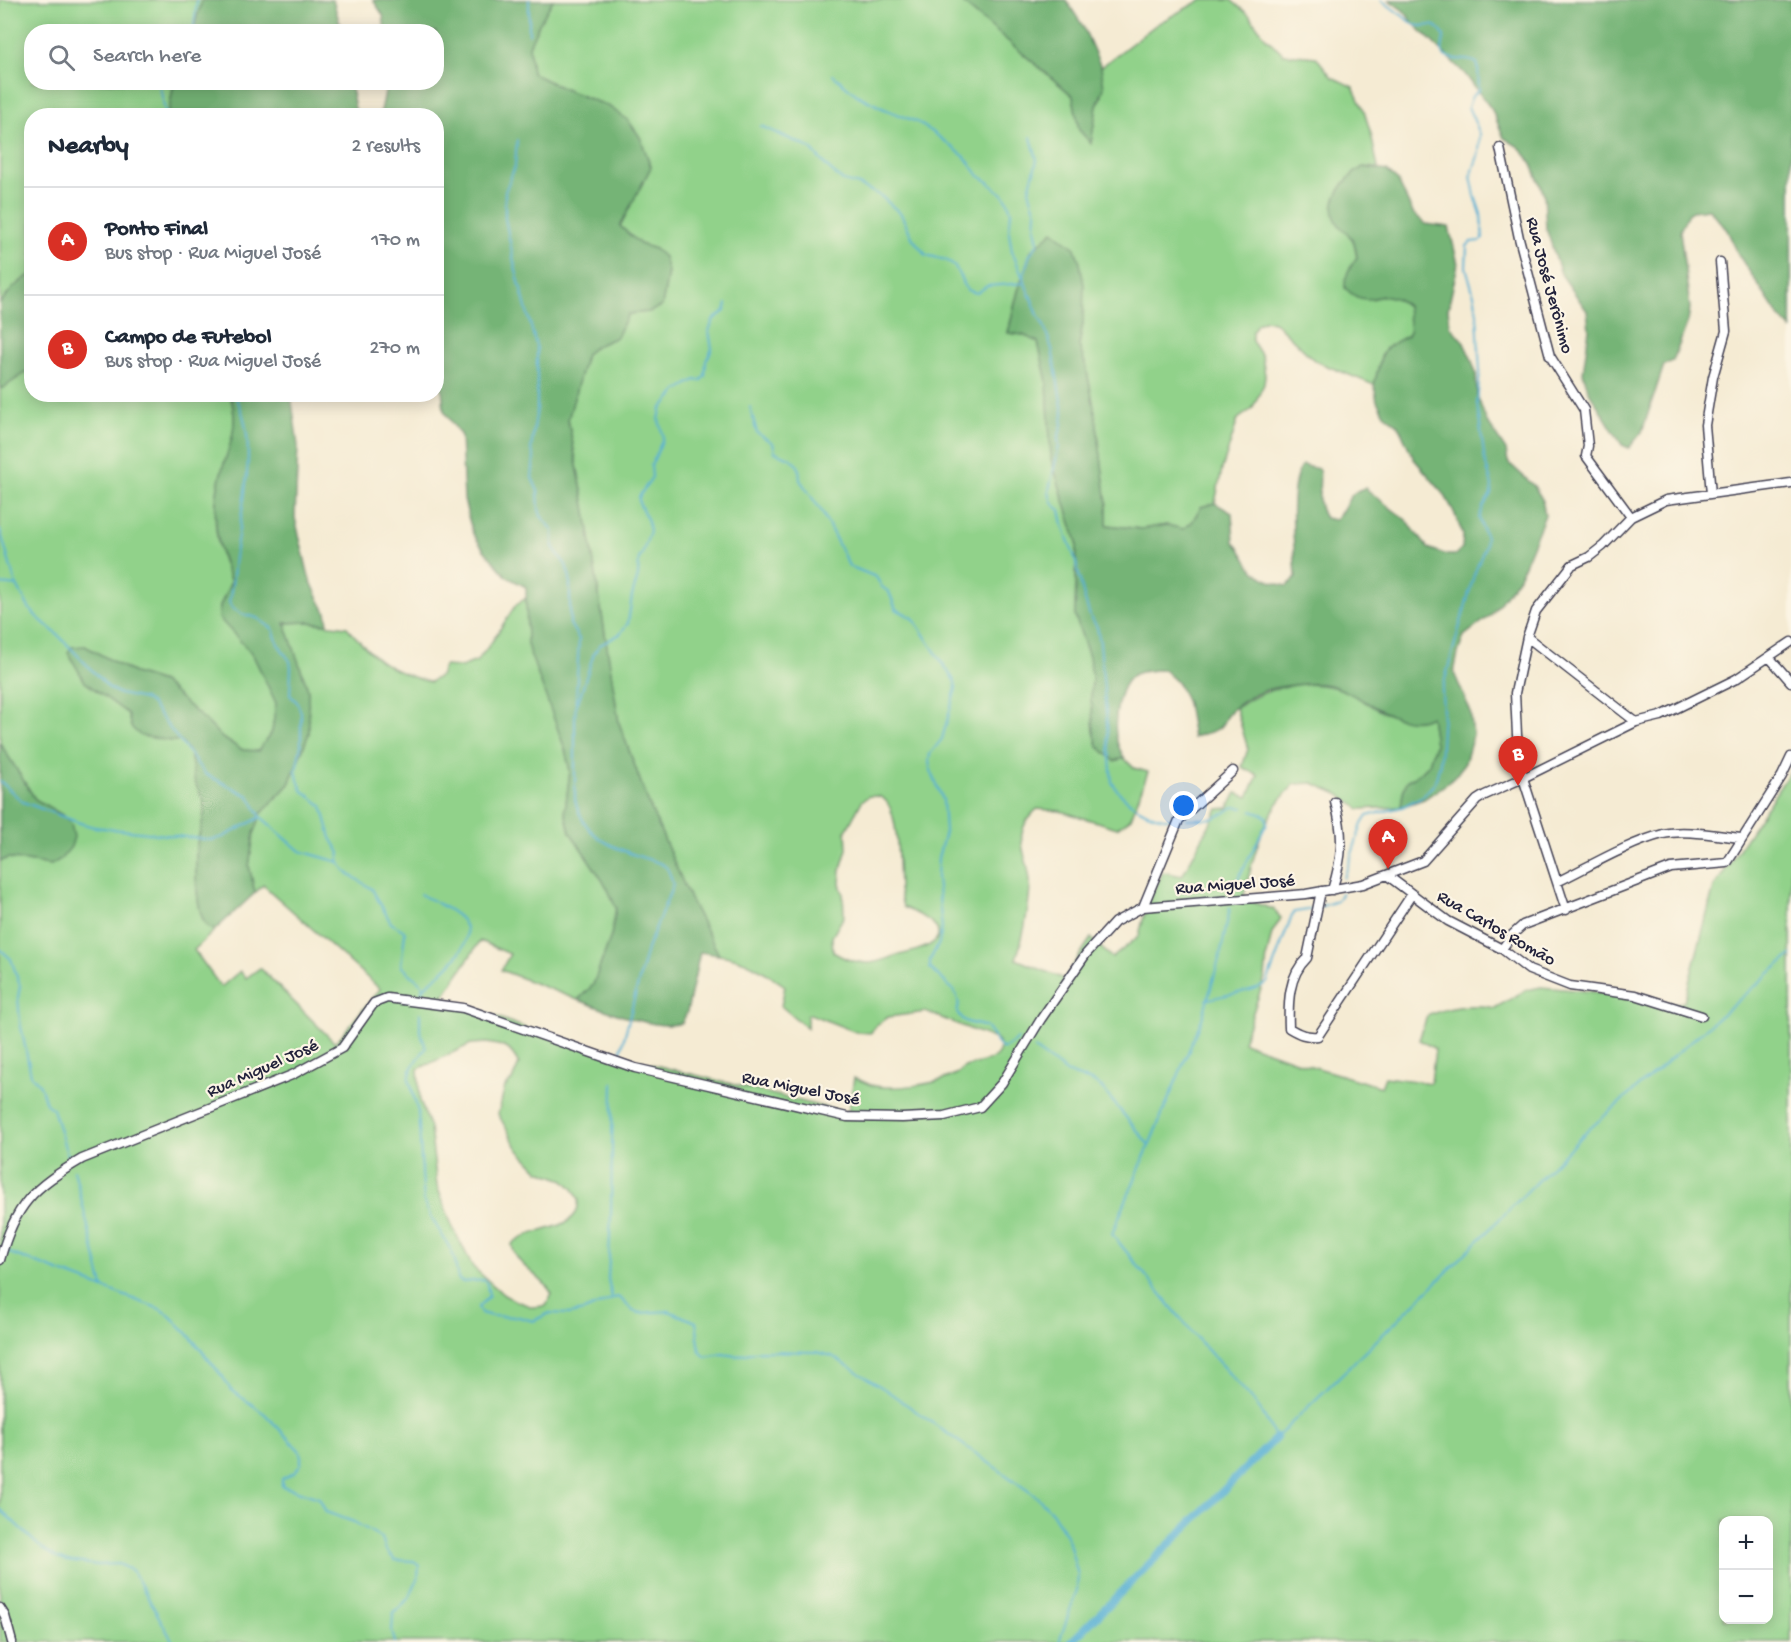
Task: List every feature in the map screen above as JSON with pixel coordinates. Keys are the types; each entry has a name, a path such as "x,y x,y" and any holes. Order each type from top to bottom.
{"street":[{"name":"Rua José Jerônimo","path":"1500,148 1519,238 1550,356 1584,410 1588,446 1586,456 1631,517"},
{"path":"1711,494 1705,426 1713,377 1726,331 1720,261"},
{"path":"1566,910 1523,778 1517,735 1515,693 1527,638 1536,611 1572,565 1589,557 1603,546 1631,517 1666,500 1791,483"},
{"path":"1527,638 1636,722"},
{"name":"Rua Miguel José","path":"0,1260 7,1233 16,1216 30,1197 52,1177 82,1159 292,1075 342,1048 374,1003 387,998 463,1008 635,1068 847,1117 944,1116 980,1107 1002,1083 1041,1018 1100,936 1115,922 1143,907 1332,890 1388,876 1423,861 1477,800 1485,795 1636,722 1661,716 1736,679 1791,642"},
{"path":"1769,657 1791,682"},
{"path":"1502,950 1512,935 1523,925 1671,868 1727,863 1782,776 1791,757"},
{"path":"1143,907 1179,820 1233,771"},
{"path":"1332,890 1340,865 1342,828 1335,802"},
{"path":"1557,882 1629,847 1665,834 1742,838"},
{"name":"Rua Carlos Romão","path":"1388,876 1448,921 1502,950 1529,970 1570,986 1635,995 1702,1016"},
{"path":"1321,891 1307,958 1299,965 1292,980 1288,1007 1289,1028 1300,1035 1310,1037 1318,1036 1384,933 1412,894"},
{"path":"0,1608 12,1642"}],"green space":[{"path":"0,0 202,0 195,24 24,24 24,90 173,90 169,108 24,108 24,280 0,303"},
{"path":"202,0 333,0 340,24 195,24"},
{"path":"373,0 553,0 529,46 532,73 564,89 608,106 628,120 640,137 651,167 620,226 640,244 655,249 664,257 668,272 662,306 649,312 628,314 617,337 596,346 586,354 568,420 585,506 619,723 648,802 690,899 719,955 700,952 687,1012 682,1023 671,1025 645,1022 578,1000 593,985 611,936 616,908 607,887 570,832 565,811 570,771 565,749 527,645 526,587 507,577 473,534 464,499 461,436 444,411 444,108 382,108 386,90 444,90 444,24 384,24 383,15"},
{"path":"553,0 962,0 1073,96 1079,130 1091,143 1097,106 1102,97 1101,67 1157,24 1201,0 1231,0 1249,15 1266,38 1284,54 1316,57 1332,77 1353,87 1364,111 1378,168 1363,167 1348,235 1353,239 1357,258 1350,267 1372,299 1390,296 1407,306 1410,331 1407,336 1387,347 1381,357 1374,385 1315,361 1276,323 1266,320 1257,324 1252,332 1252,341 1262,356 1264,384 1252,409 1238,419 1222,469 1215,503 1201,507 1192,522 1183,529 1167,525 1141,529 1107,525 1107,504 1096,418 1086,366 1079,346 1083,323 1031,251 1008,332 1023,335 1038,342 1047,381 1051,459 1077,542 1075,616 1089,657 1093,713 1114,761 1124,758 1134,768 1148,772 1131,818 1117,828 1060,811 1037,809 1028,819 1023,829 1022,839 1030,889 1025,924 1016,959 1064,979 1091,938 1112,958 1139,936 1147,904 1163,872 1182,876 1218,809 1228,808 1236,793 1248,797 1258,775 1242,767 1248,749 1236,708 1276,689 1305,684 1335,687 1349,692 1385,713 1431,716 1435,744 1429,764 1407,781 1401,807 1360,809 1338,794 1313,783 1295,784 1274,809 1260,837 1243,899 1273,909 1281,918 1272,933 1265,977 1243,1042 1301,1063 1381,1087 1385,1077 1431,1083 1435,1049 1419,1040 1427,1016 1435,1013 1469,1006 1495,1008 1526,990 1541,987 1609,993 1660,1005 1684,1002 1714,887 1791,770 1791,1642 0,1642 0,861 8,858 51,865 64,816 35,799 0,743 0,388 24,373 24,402 232,402 234,425 217,491 215,518 221,556 231,582 220,606 242,643 253,655 276,703 272,732 258,751 243,750 222,738 162,682 134,673 85,646 85,682 128,714 131,727 171,741 180,741 190,756 195,782 204,809 196,853 198,899 203,919 208,927 215,930 194,950 221,987 240,971 246,978 260,968 335,1043 380,989 263,885 255,893 249,866 254,834 261,814 289,784 309,733 308,690 285,623 308,622 347,627 365,648 392,668 430,682 440,676 444,666 461,667 477,661 515,606 526,598 528,645 565,749 570,771 565,811 570,832 607,887 616,908 611,936 593,985 578,1000 501,970 510,954 480,941 443,997 566,1043 848,1113 854,1078 880,1087 916,1085 950,1077 965,1067 990,1060 999,1053 998,1040 926,1012 888,1017 875,1026 871,1033 856,1032 810,1014 807,1016 807,1028 781,1006 785,986 746,962 719,955 690,899 648,802 619,723 585,506 568,419 586,354 596,346 617,337 628,314 649,312 662,306 668,272 655,249 640,244 620,226 651,167 640,137 628,120 608,106 564,89 532,73 529,46","holes":["869,796 884,799 893,818 897,843 899,890 903,907 929,920 938,933 937,939 925,947 881,961 857,962 833,952 832,937 844,916 843,893 840,884 841,869 847,849 846,831 862,801","471,1044 499,1045 507,1048 519,1064 512,1080 505,1087 498,1114 518,1149 539,1171 564,1180 579,1199 578,1208 571,1219 555,1227 527,1235 512,1244 518,1259 542,1281 552,1294 546,1306 533,1307 504,1295 473,1267 452,1226 437,1186 430,1128 420,1101 418,1069"]},
{"path":"962,0 1066,0 1083,26 1101,67 1104,88 1097,106 1091,143 1079,130 1073,96"},
{"path":"1389,0 1791,0 1791,329 1778,315 1739,256 1727,230 1709,209 1692,211 1688,214 1680,231 1690,308 1688,321 1673,361 1664,365 1642,432 1629,448 1622,445 1589,392 1583,373 1589,329 1587,311 1561,274 1546,228 1544,194 1531,162 1519,147 1504,138 1492,110 1465,74 1415,25 1404,11"},
{"path":"173,90 351,90 355,108 169,108"},
{"path":"1363,167 1387,171 1398,181 1413,213 1426,224 1449,227 1458,264 1448,309 1450,326 1463,341 1471,358 1476,374 1477,395 1486,420 1506,450 1508,462 1534,486 1542,499 1545,515 1519,577 1491,615 1464,636 1458,653 1454,673 1470,710 1473,735 1465,763 1454,778 1442,787 1424,799 1401,807 1407,781 1429,764 1435,744 1431,716 1419,720 1406,720 1380,710 1341,689 1329,685 1302,684 1268,689 1256,694 1233,709 1219,728 1193,738 1187,703 1178,683 1164,670 1135,674 1124,686 1116,715 1116,733 1124,758 1114,761 1098,746 1094,732 1089,657 1075,616 1077,542 1051,459 1047,381 1038,342 1023,335 1008,333 1031,251 1053,231 1075,248 1080,263 1084,285 1083,323 1079,346 1086,366 1096,418 1107,504 1107,525 1141,529 1167,525 1183,529 1192,522 1201,507 1215,503 1232,513 1234,542 1254,570 1268,580 1287,586 1296,578 1293,503 1297,475 1302,465 1319,469 1319,500 1325,518 1335,520 1351,496 1365,488 1406,520 1428,548 1447,555 1455,555 1462,548 1463,535 1454,512 1444,494 1414,459 1398,425 1384,414 1377,401 1374,385 1381,357 1387,347 1407,336 1410,331 1407,306 1391,297 1364,299 1357,297 1345,288 1350,268 1357,257 1353,241 1339,225 1333,208 1343,184"},
{"path":"24,279 24,373 0,388 0,303"},
{"path":"232,402 292,402 298,446 295,518 309,577 326,612 328,624 285,623 308,690 309,733 289,784 261,814 254,834 249,866 255,893 215,930 208,927 203,919 198,899 196,853 204,809 188,751 180,741 141,736 131,727 128,714 85,682 68,653 71,647 85,646 134,673 162,682 222,738 243,750 258,751 272,732 276,703 253,655 219,618 220,606 231,582 216,530 216,504 220,477 234,425"},
{"path":"0,743 35,799 64,816 71,823 74,837 71,847 61,859 51,865 8,858 0,861"}],"waterway":[{"path":"194,24 197,0"},
{"path":"529,0 529,34"},
{"path":"1344,878 1362,824 1367,816 1402,807 1423,796 1435,783 1440,763 1442,690 1474,575 1485,546 1486,538 1479,518 1491,494 1492,485 1485,461 1477,404 1480,371 1477,314 1466,267 1467,246 1471,242 1483,239 1481,214 1471,176 1479,153 1480,134 1468,107 1472,96 1479,90 1478,66 1473,61 1444,56 1442,50 1444,36 1437,27 1415,25 1381,0"},
{"path":"833,75 857,95 917,122 934,133 965,157 979,176 1003,194 1008,202 1011,212 1009,233 1012,251 1052,349 1063,412 1049,494 1052,502 1060,510 1090,616 1097,627 1112,782 1130,803 1147,813 1174,819"},
{"path":"161,90 164,108"},
{"path":"761,126 810,148 843,181 859,185 881,196 901,214 913,239 926,255 946,260 955,267 967,290 977,293 987,286 1025,283"},
{"path":"1023,277 1030,254 1038,243 1035,227 1036,213 1029,190 1037,160 1031,137"},
{"path":"517,140 515,166 505,192 505,218 515,267 537,349 537,408 531,449 534,457 532,478 538,491 541,516 553,530 553,547 566,565 570,578 570,624 579,639 575,720 575,799 585,823 600,839 664,865 673,885 647,949 620,1054"},
{"path":"578,702 594,653 600,645 620,634 628,623 638,576 639,558 650,531 639,503 639,497 652,477 651,466 662,441 659,420 661,409 678,390 695,380 700,381 705,376 706,361 712,349 709,331 713,320 725,311 727,304"},
{"path":"238,402 242,411 248,450 245,490 229,602 232,608 242,614 257,618 273,629 278,644 290,661 290,695 297,702 301,712 301,745 296,770 298,780 302,790 322,806 331,838 340,853 338,861"},
{"path":"750,407 757,433 773,443 775,452 796,463 800,480 822,512 849,566 876,577 882,587 889,592 896,609 913,618 955,682 956,688 942,739 930,754 929,760 943,800 945,832 938,858 937,878 942,928 939,943 930,960 930,968 955,993 959,1005 957,1012 963,1020 986,1027 1001,1048 1005,1048 1018,1039"},
{"path":"0,530 15,582 29,608 109,688 120,694 144,699 151,704 205,774 249,796 261,817 300,851 339,862 346,872 372,889 391,923 405,933 401,966 423,985 421,997"},
{"path":"0,584 17,586"},
{"path":"0,781 23,802 94,827 212,840 223,837 261,817"},
{"path":"1187,819 1212,818 1233,807 1243,808"},
{"path":"1231,892 1267,823 1266,816 1252,811"},
{"path":"1319,907 1337,901 1342,892"},
{"path":"420,894 456,914 466,927 466,937 457,957 423,988"},
{"path":"1230,908 1220,956 1202,1019 1112,1234 1195,1336 1252,1399 1276,1438 1447,1272 1587,1131 1791,955"},
{"path":"1206,1000 1254,989 1267,983 1292,915 1295,912 1314,909"},
{"path":"0,949 11,959 20,986 18,997 20,1022 31,1075 40,1085 46,1104 53,1109 68,1157"},
{"path":"420,1013 420,1031 426,1048 412,1067 409,1079 418,1112 424,1202 454,1257 459,1280 463,1282 484,1280 487,1284 489,1296 478,1307 481,1313 492,1316 519,1317 533,1321 550,1313 569,1314 584,1311 617,1297 633,1311 640,1313 669,1311 696,1322 700,1351 705,1357 723,1354 736,1356 760,1351 817,1352 832,1356 886,1390 1037,1497 1052,1512 1067,1536 1078,1575 1077,1590 1059,1642"},
{"path":"1034,1049 1068,1073 1100,1086 1149,1145"},
{"path":"612,1298 608,1279 613,1082"},
{"path":"74,1170 103,1287"},
{"path":"7,1252 167,1313 188,1334 230,1389 265,1414 299,1450 301,1464 295,1472 282,1479 282,1486 319,1498 326,1512 354,1522 382,1538 386,1550 395,1560 414,1561 419,1566 418,1578 409,1598 393,1614 392,1632 395,1642"},
{"path":"1071,1642 1276,1438"},
{"path":"0,1509 38,1545 57,1558 98,1565 119,1564 133,1571 173,1642"}],"place":[{"name":"Campo de Futebol","path":"1518,786"},
{"name":"Ponto Final","path":"1388,869"}]}
